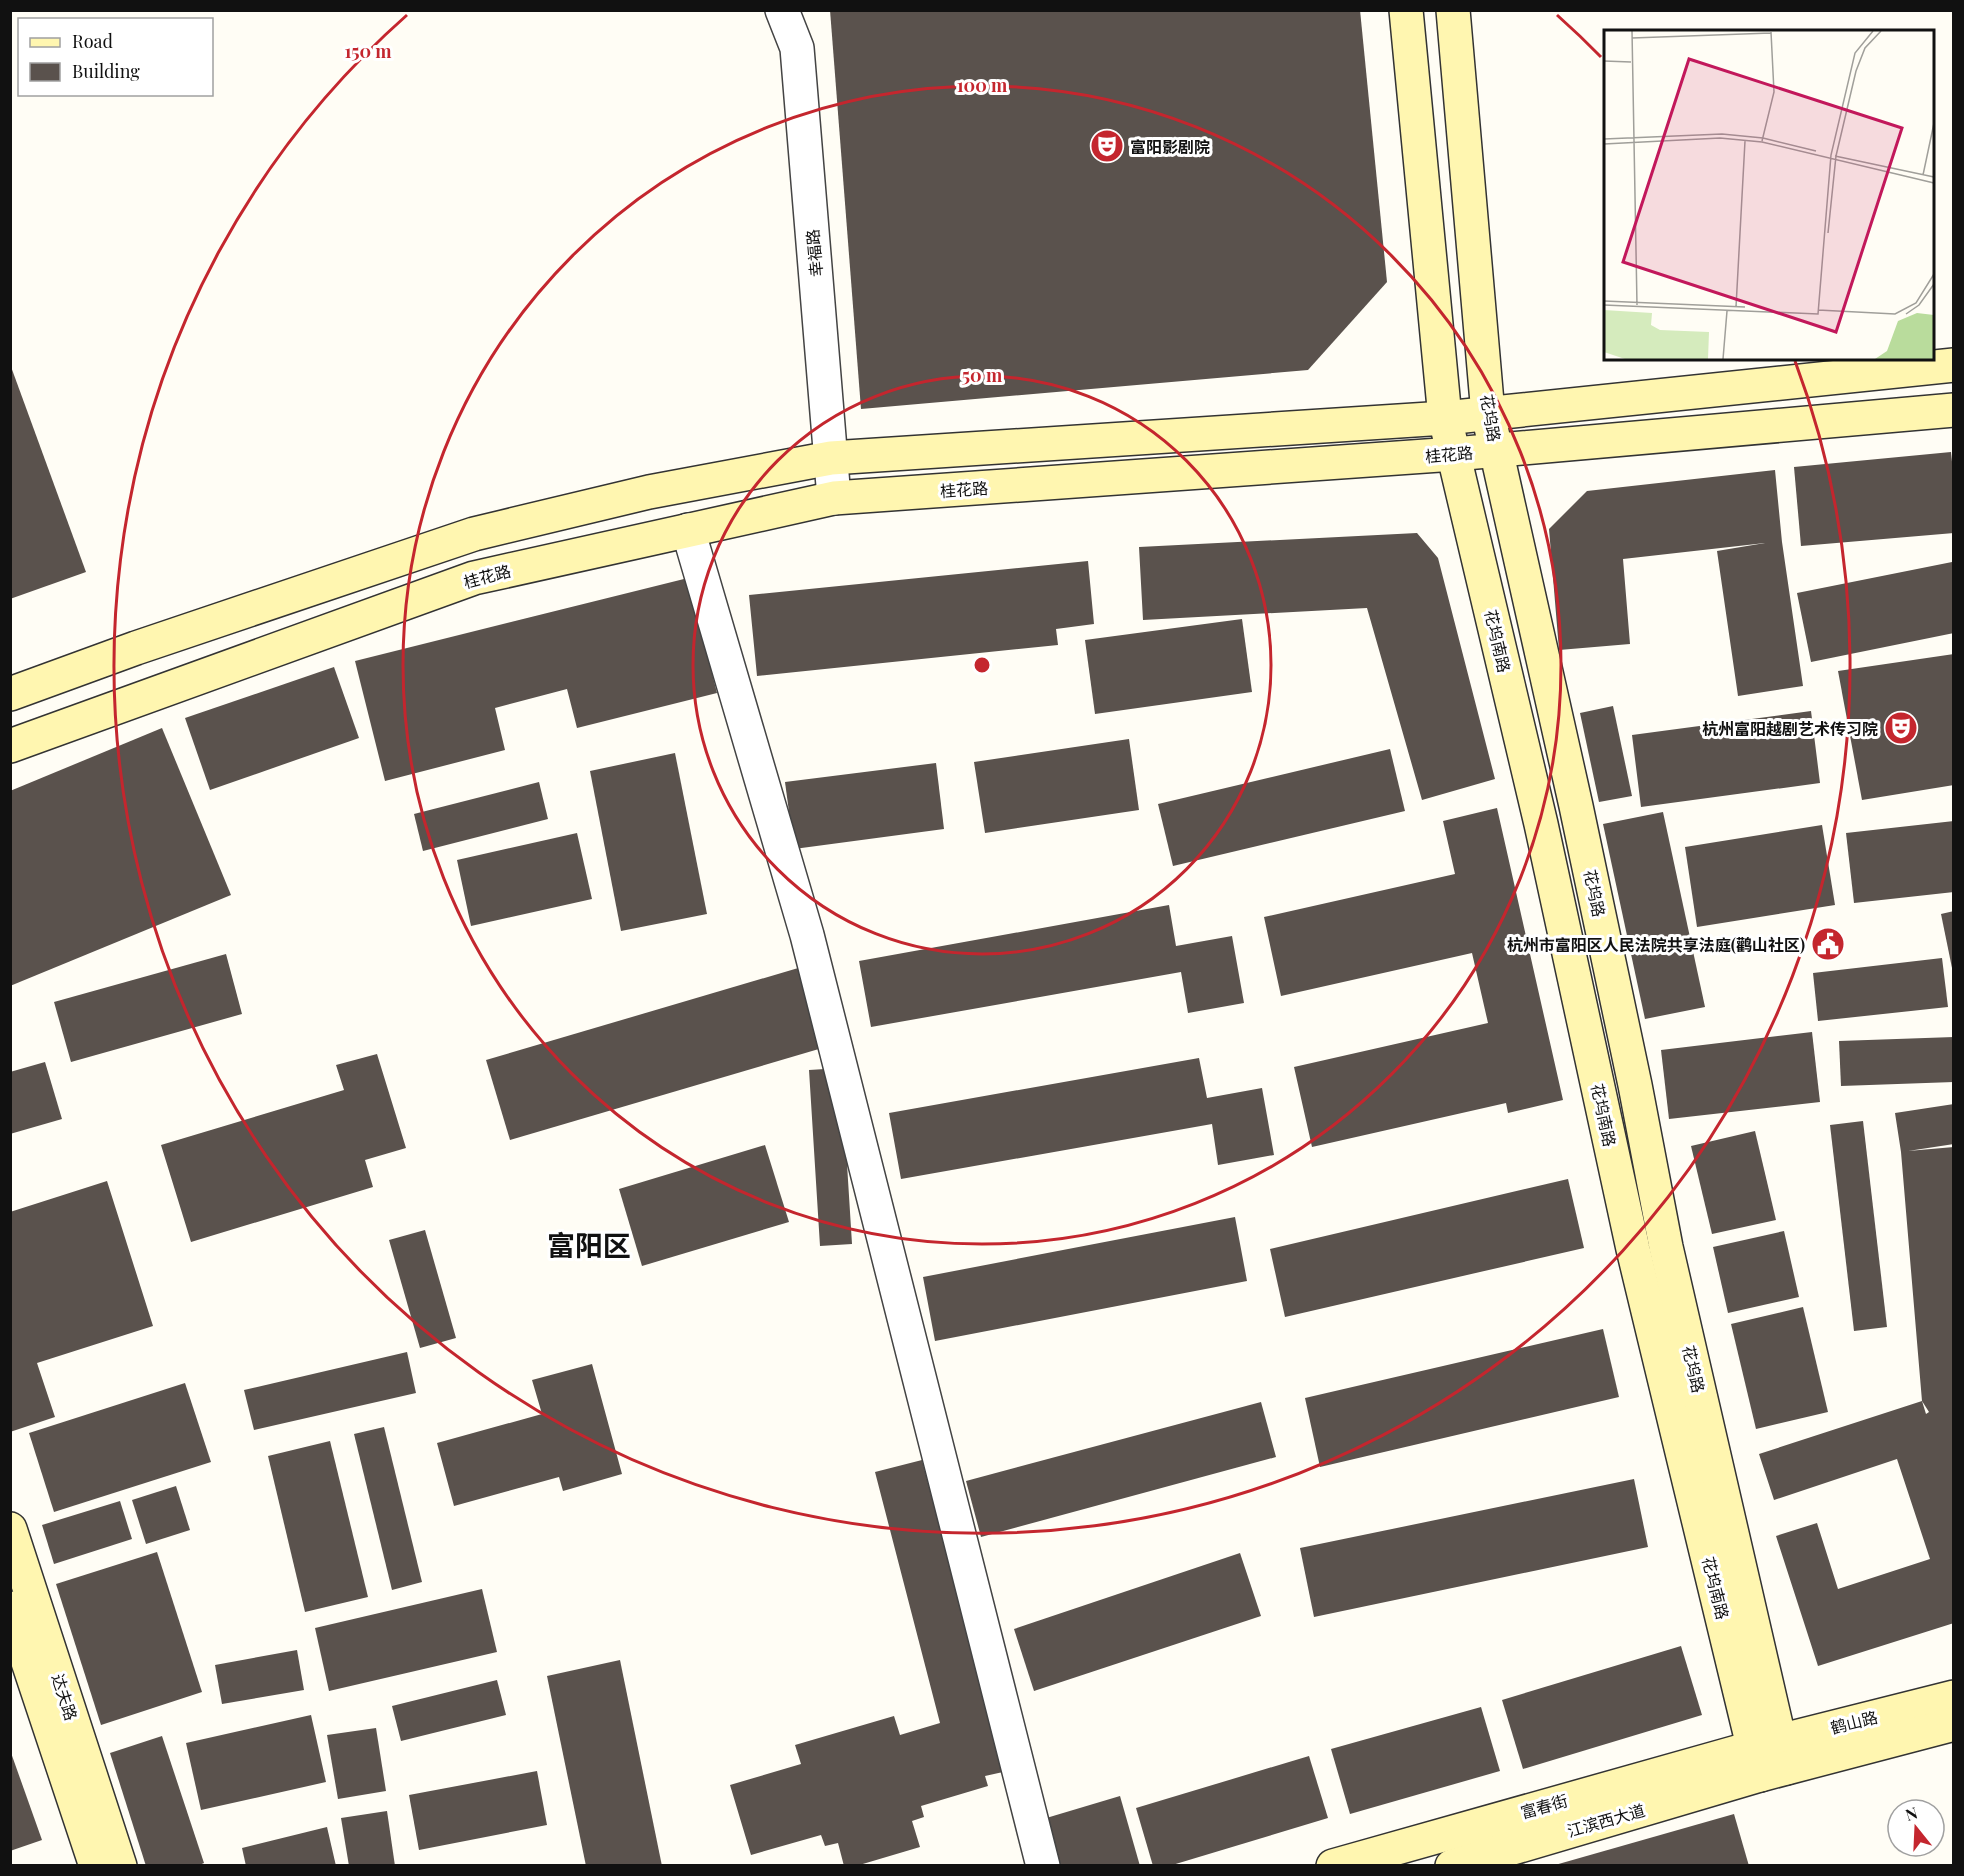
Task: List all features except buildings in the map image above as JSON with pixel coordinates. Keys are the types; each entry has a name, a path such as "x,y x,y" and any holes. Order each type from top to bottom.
{"main road":[{"path":"1406,10 1445,418 1454,454"},
{"name":"花坞路","path":"1453,10 1488,414 1579,817 1770,1757"},
{"path":"10,694 136,648 474,534 649,492 831,458 1445,418 1953,364"},
{"name":"桂花路","path":"10,746 474,578 834,498 1454,454 1953,410"},
{"name":"花坞南路","path":"1454,454 1541,824 1634,1249 1770,1757"},
{"name":"达夫路","path":"10,1529 120,1866"},
{"name":"达夫路","path":"10,1608 96,1866"},
{"name":"鹤山路","path":"1770,1757 1953,1697"},
{"name":"鹤山路","path":"1770,1757 1953,1724"},
{"name":"富春街","path":"1333,1866 1770,1757"},
{"name":"江滨西大道","path":"1452,1866 1770,1757"}],"street":[{"name":"幸福路","path":"782,10 797,48 834,498"},
{"path":"688,530 807,935 1043,1866"}],"place":[{"name":"富阳影剧院","path":"1107,146"},
{"name":"杭州富阳越剧艺术传习院","path":"1901,728"},
{"name":"杭州市富阳区人民法院共享法庭(鹳山社区)","path":"1828,944"}],"district":[{"name":"富阳区","path":"589,1244"}]}
